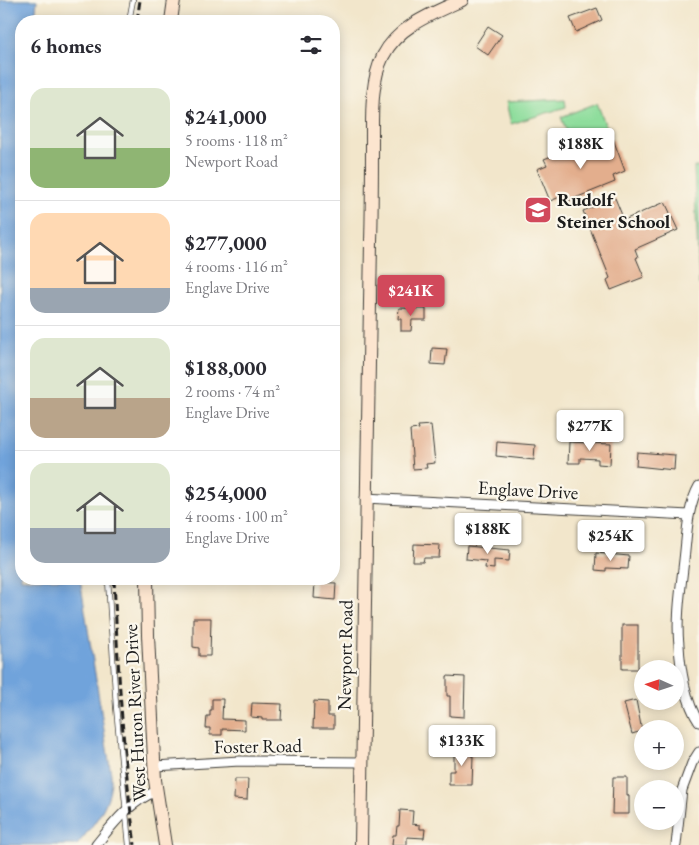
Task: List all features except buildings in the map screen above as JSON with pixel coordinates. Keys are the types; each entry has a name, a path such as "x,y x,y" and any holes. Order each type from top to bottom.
{"street":[{"path":"172,15 174,0"},
{"name":"Newport Road","path":"361,845 372,115 379,67 383,55 395,38 408,27 462,0"},
{"path":"699,486 690,514 681,593 678,644 685,685 693,714 699,722"},
{"name":"Englave Drive","path":"365,498 690,514"},
{"name":"West Huron River Drive","path":"147,585 148,645 155,766 165,845"},
{"path":"676,845 682,790 692,763 699,752"},
{"name":"Foster Road","path":"155,766 240,762 362,762"},
{"path":"96,845 126,811 143,798 157,791"}],"lane":[{"path":"130,15 133,0"},
{"path":"108,585 116,706 129,845"}],"green space":[{"path":"565,99 566,107 511,124 506,102"},
{"path":"597,103 608,131 572,145 561,117"},
{"path":"694,167 699,167 699,285"}],"water":[{"path":"0,0 37,0 36,15 15,15 15,585 81,585 111,774 111,785 106,804 96,821 77,845 0,845"}],"railway":[{"path":"138,15 140,0"},
{"path":"114,585 127,779 135,845"}],"place":[{"name":"Rudolf Steiner School","path":"538,210"}]}
